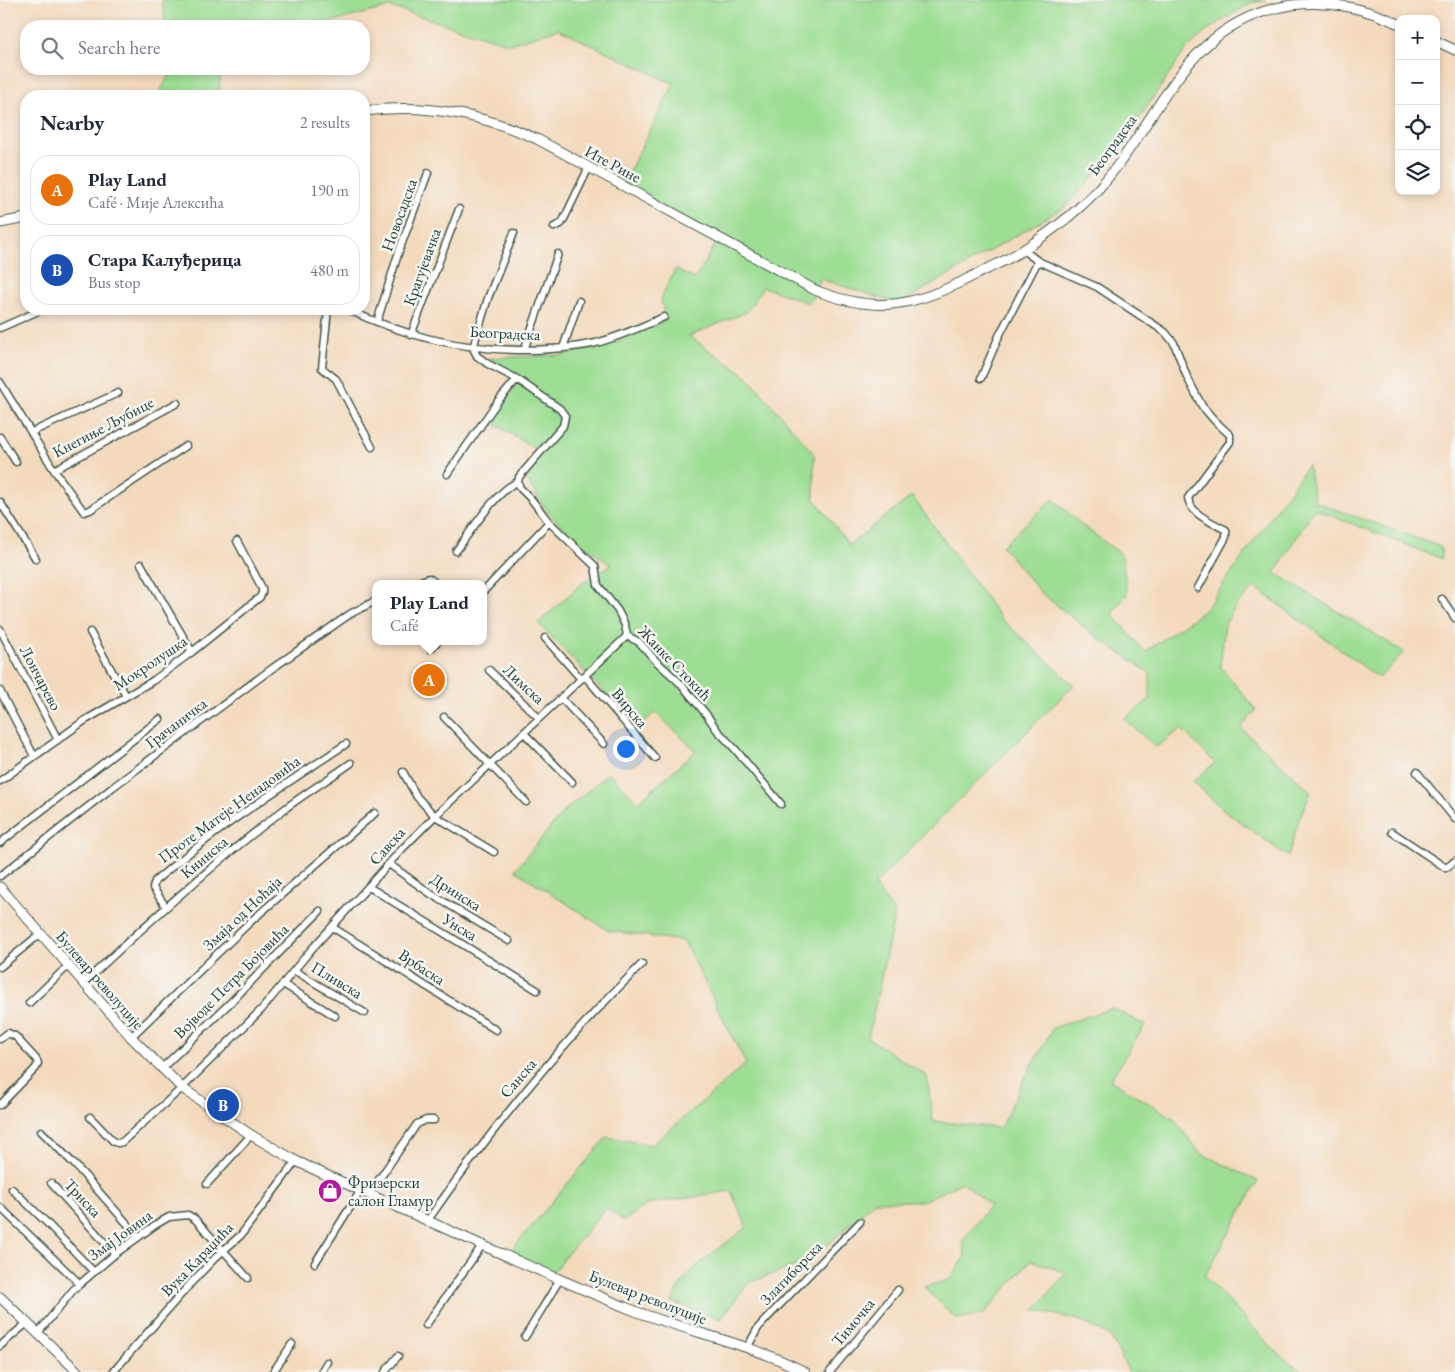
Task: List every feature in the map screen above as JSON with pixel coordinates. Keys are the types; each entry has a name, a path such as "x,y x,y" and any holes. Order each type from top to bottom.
{"street":[{"name":"Београдска","path":"833,297 877,305 908,303 935,294 1023,250 1064,220 1099,189 1132,148 1163,98 1196,55 1213,38 1228,28 1264,11 1278,7 1317,3 1352,8 1395,23"},
{"path":"1440,43 1455,50"},
{"name":"Ите Рине","path":"370,111 410,108 472,116 520,132 589,167 815,290 833,297"},
{"path":"554,227 561,224 564,219 589,167"},
{"name":"Новосадска","path":"377,322 399,251 428,173"},
{"name":"Крагујевачка","path":"411,334 459,209"},
{"path":"0,222 20,219"},
{"path":"456,551 490,506 512,484 518,482 519,477 563,426 565,419 560,409 517,379 476,356 473,348 488,298 514,233"},
{"path":"1023,250 1038,261 1098,288 1166,332 1174,343 1187,377 1202,406 1230,435 1230,442 1188,498 1189,505 1194,511 1226,530 1226,536 1198,588"},
{"path":"524,350 558,254"},
{"path":"981,378 999,336 1038,261"},
{"path":"563,348 579,301"},
{"path":"0,328 29,315"},
{"path":"327,315 322,368 336,379 372,448"},
{"name":"Београдска","path":"360,315 411,334 473,348 524,350 563,348 595,343 664,317"},
{"path":"447,474 498,401 517,379"},
{"name":"Кнегиње Љубице","path":"0,382 54,470 177,403"},
{"path":"32,432 118,393"},
{"path":"0,437 16,462"},
{"path":"54,470 82,510 86,512 186,446"},
{"name":"Жанке Стокић","path":"518,482 520,488 549,522 595,566 598,585 618,611 625,625 627,636 639,642 681,684 706,714 716,730 735,749 780,804"},
{"path":"0,502 36,559"},
{"path":"487,588 549,522"},
{"name":"Мокролушка","path":"0,781 84,721 154,680 255,602 262,593 262,588 238,541"},
{"path":"141,564 192,652"},
{"path":"1442,599 1455,618"},
{"name":"Грачаничка","path":"0,876 113,787 270,670 350,614 372,603"},
{"name":"Лончарево","path":"0,629 58,740"},
{"path":"90,632 126,696"},
{"name":"Савска","path":"182,1088 262,1009 389,864 435,816 627,636"},
{"name":"Вирска","path":"545,638 655,758"},
{"path":"430,649 434,645"},
{"name":"Лимска","path":"489,670 539,718"},
{"path":"0,692 34,756"},
{"path":"561,698 604,744"},
{"path":"444,718 526,802"},
{"path":"0,843 160,719"},
{"path":"524,733 572,782"},
{"name":"Проте Матеје Ненадовића","path":"166,907 153,888 155,881 223,828 346,744"},
{"name":"Книнска","path":"84,983 166,907 284,809 352,763"},
{"path":"403,772 417,797 435,816 494,852"},
{"path":"1417,772 1455,819"},
{"name":"Змаја од Ноћаја","path":"131,1037 250,922 375,813"},
{"path":"1392,832 1446,868 1455,862"},
{"name":"Дринска","path":"389,864 431,894 509,941"},
{"name":"Булевар револуције","path":"0,887 161,1069 182,1088 251,1135 296,1161 560,1279 655,1318 747,1348 780,1360 805,1372"},
{"name":"Унска","path":"369,887 536,990"},
{"name":"Војводе Петра Бојовића","path":"161,1069 234,1000 320,910"},
{"name":"Врбаска","path":"332,928 496,1030"},
{"path":"0,967 40,934"},
{"name":"Санска","path":"428,1220 452,1185 528,1087 592,1014 642,964"},
{"path":"29,1003 68,966"},
{"name":"Пливска","path":"294,971 365,1013"},
{"path":"283,984 335,1016"},
{"path":"0,1039 8,1033 15,1036 38,1063 36,1068 0,1105"},
{"path":"90,1117 114,1142 121,1143 182,1088"},
{"path":"315,1262 417,1124 426,1120 434,1120"},
{"path":"41,1131 76,1166 139,1237"},
{"path":"207,1184 251,1135"},
{"name":"Вука Караџића","path":"113,1372 191,1283 241,1235 296,1161"},
{"name":"Трнска","path":"51,1184 115,1254"},
{"path":"12,1189 48,1223 94,1272"},
{"path":"0,1207 80,1284"},
{"name":"Змај Јовина","path":"38,1333 80,1284 115,1254 169,1217 188,1215 195,1219 248,1278"},
{"name":"Златиборска","path":"747,1348 758,1328 860,1222"},
{"path":"426,1325 483,1244"},
{"path":"525,1338 560,1279"},
{"name":"Тимочка","path":"830,1372 898,1290"},
{"path":"0,1297 78,1372"},
{"path":"0,1346 27,1323"},
{"path":"273,1372 292,1344"},
{"path":"385,1372 398,1356"},
{"path":"321,1372 327,1362"}],"green space":[{"path":"162,0 1266,0 1251,3 1209,29 1186,49 1120,147 1065,207 899,304 820,279 809,303 763,287 747,312 689,336 747,376 814,454 814,498 849,545 912,496 1002,620 1074,685 874,885 895,913 868,1038 927,1076 933,1121 1000,1128 1053,1028 1112,1008 1145,1025 1110,1080 1173,1118 1200,1153 1258,1181 1205,1276 1274,1350 1302,1372 1129,1372 1110,1336 1079,1320 1035,1310 1066,1273 1031,1260 984,1314 956,1319 924,1287 949,1280 965,1258 963,1240 990,1205 963,1182 923,1201 875,1201 810,1261 748,1283 721,1319 672,1302 677,1290 694,1269 747,1227 731,1191 648,1204 624,1221 606,1208 550,1275 507,1255 607,1137 652,1145 746,1064 684,941 609,931 515,870 564,811 609,773 638,802 696,751 655,712 638,728 538,623 580,585 611,565 574,538 549,514 526,479 540,452 491,422 518,382 490,358 563,355 620,340 665,321 661,298 675,269 695,279 719,238 622,185 674,84 558,29 510,44 390,7 339,20 165,20"},
{"path":"169,75 221,75 219,90 161,90"},
{"path":"1308,465 1315,502 1441,547 1442,559 1314,509 1275,573 1404,652 1379,678 1255,587 1236,606 1225,624 1220,666 1256,710 1241,728 1311,792 1299,819 1288,857 1219,806 1193,781 1215,763 1181,729 1156,747 1124,719 1150,699 1150,673 1098,638 1040,592 1002,546 1053,499 1083,526 1122,555 1127,594 1112,614 1145,652 1205,610"}],"place":[{"name":"Play Land","path":"429,680"},
{"name":"Стара Калуђерица","path":"223,1105"},
{"name":"Фризерски салон Гламур","path":"330,1191"}]}
